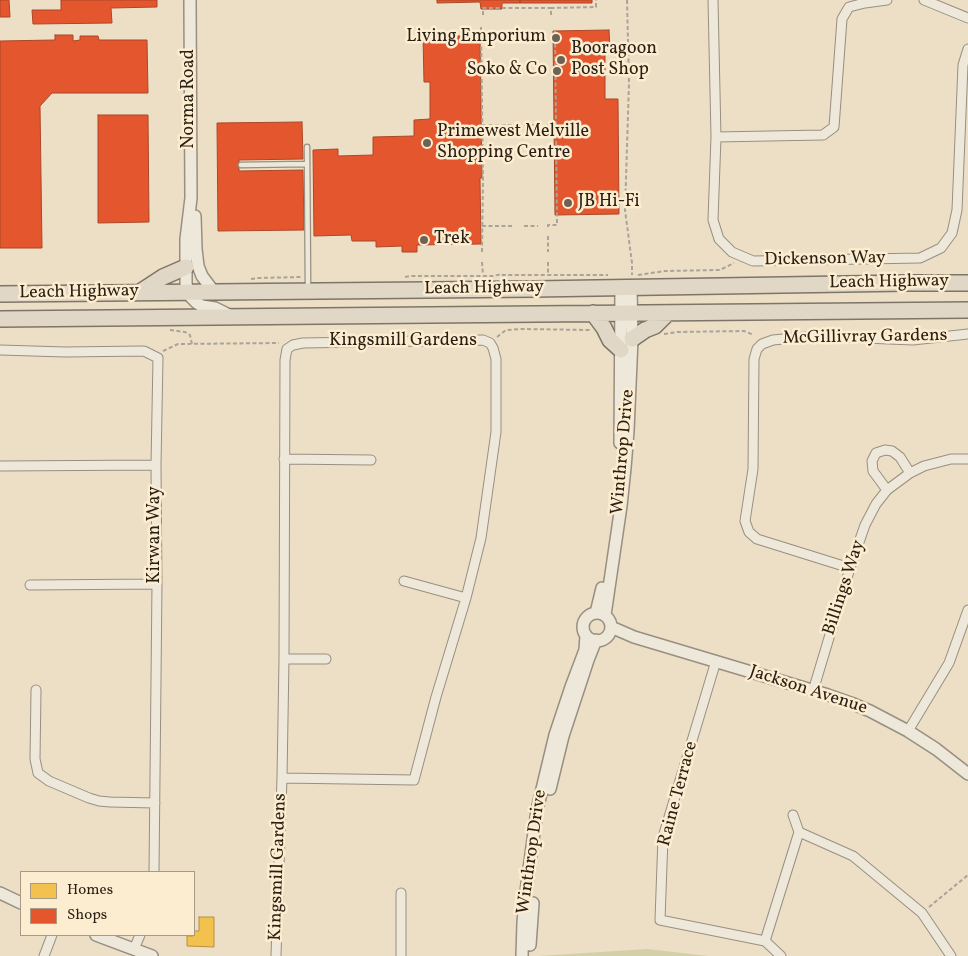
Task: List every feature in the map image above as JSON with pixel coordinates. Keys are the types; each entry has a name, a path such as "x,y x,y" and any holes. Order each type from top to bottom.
{"highway":[{"path":"140,292 163,277 186,267"},
{"path":"907,283 940,274 968,274"},
{"name":"Leach Highway","path":"0,294 968,283"},
{"name":"Leach Highway","path":"0,320 968,310"},
{"path":"593,313 610,340 626,344 645,330 655,326 668,313"}],"street":[{"name":"Norma Road","path":"188,292 186,280 186,239 191,198 190,0"},
{"name":"Dickenson Way","path":"713,0 716,137 713,220 719,239 732,252 753,261 920,258 941,248 952,233 957,210 963,65 968,49"},
{"path":"716,137 822,135 834,127 842,19 849,7 887,0"},
{"path":"924,0 968,18"},
{"name":"Norma Road","path":"191,198 195,215 198,266 202,276 214,292"},
{"name":"Winthrop Drive","path":"600,614 600,596 618,470 626,344 626,287"},
{"path":"188,292 193,300 202,306 215,308 232,317"},
{"name":"McGillivray Gardens","path":"850,568 758,539 749,532 745,521 753,469 754,359 757,349 762,344 773,340 824,335 913,340 968,334"},
{"name":"Kingsmill Gardens","path":"276,956 282,778 285,360 287,348 303,342 483,340 490,343 496,359 496,432 482,538 414,780 282,778"},
{"path":"0,350 65,352 144,351 155,357"},
{"name":"Kirwan Way","path":"154,871 158,358 155,357"},
{"path":"887,490 873,471 872,461 876,453 885,450 892,451 900,457 910,473"},
{"path":"284,459 371,460"},
{"name":"Billings Way","path":"813,691 850,568 865,525 876,504 887,490 910,473 924,466 951,459 968,459"},
{"path":"0,466 156,465"},
{"path":"404,581 466,598"},
{"path":"30,585 157,584"},
{"path":"908,731 948,663 968,610"},
{"path":"600,614 610,622 609,631 605,638 591,638 584,632 584,623 588,616 600,614"},
{"name":"Jackson Avenue","path":"609,631 813,691 864,709 908,731 936,749 968,774"},
{"name":"Winthrop Drive","path":"522,956 525,899 537,810 555,735 570,687 591,638"},
{"name":"Winthrop Drive","path":"530,956 533,898 544,816 563,736 588,660 591,638"},
{"path":"284,658 326,658"},
{"name":"Raine Terrace","path":"716,662 663,837 660,920 765,941"},
{"path":"36,690 34,759 38,773 49,781 99,801 155,803"},
{"path":"781,956 765,941 800,832 793,815"},
{"path":"800,832 854,856 922,913 951,956"},
{"path":"0,893 20,903"},
{"path":"401,893 401,956"},
{"path":"44,956 52,936"},
{"path":"99,936 152,956"},
{"path":"134,950 140,936"}],"lane":[{"path":"307,147 308,291"},
{"path":"241,165 307,164"}],"path":[{"path":"483,15 483,8 596,7 596,0"},
{"path":"626,0 629,83 625,210 632,277 643,273 665,271 720,270 738,262 743,257"},
{"path":"551,8 551,15"},
{"path":"481,27 482,252"},
{"path":"548,226 557,225 555,28"},
{"path":"547,125 556,124"},
{"path":"482,125 514,125"},
{"path":"524,125 537,125"},
{"path":"482,226 514,226"},
{"path":"524,226 538,226"},
{"path":"548,236 548,252"},
{"path":"482,262 482,276"},
{"path":"548,262 548,275"},
{"path":"423,276 493,276 502,274 608,275 608,278"},
{"path":"167,328 190,335 192,344"},
{"path":"490,343 506,330 592,330"},
{"path":"663,334 744,331 754,335"},
{"path":"155,357 178,344 285,344 287,348"},
{"path":"922,913 968,875"}],"shaded area":[{"path":"647,949 708,956 538,956"}],"building: Homes":[{"path":"199,917 214,917 214,947 187,946 187,936 195,936 195,931 199,931"}],"building: Shops":[{"path":"0,0 9,0 10,17 0,17"},
{"path":"61,0 157,0 157,7 111,8 112,23 33,24 32,10 61,10"},
{"path":"437,0 520,0 520,3 502,3 502,9 481,9 480,2 437,3"},
{"path":"520,0 592,0 592,3 520,3"},
{"path":"609,30 610,50 605,50 605,99 618,99 619,214 555,215 553,31"},
{"path":"55,35 73,35 73,41 80,40 80,36 98,36 99,40 147,40 148,93 52,93 40,106 42,248 0,248 0,41 55,40"},
{"name":"Primewest Melville Shopping Centre","path":"423,36 480,36 481,244 417,245 417,252 402,252 402,246 376,247 376,241 352,241 351,235 314,236 313,150 338,149 338,156 373,155 373,137 414,136 414,120 430,119 430,82 424,82"},
{"path":"98,115 148,115 149,222 98,223"},
{"path":"302,122 303,159 239,160 239,171 303,170 304,230 218,231 217,123"}],"place":[{"name":"Living Emporium","path":"556,38"},
{"name":"Booragoon Post Shop","path":"561,60"},
{"name":"Soko & Co","path":"557,71"},
{"name":"Primewest Melville Shopping Centre","path":"427,143"},
{"name":"JB Hi-Fi","path":"568,203"},
{"name":"Trek","path":"424,240"}]}
